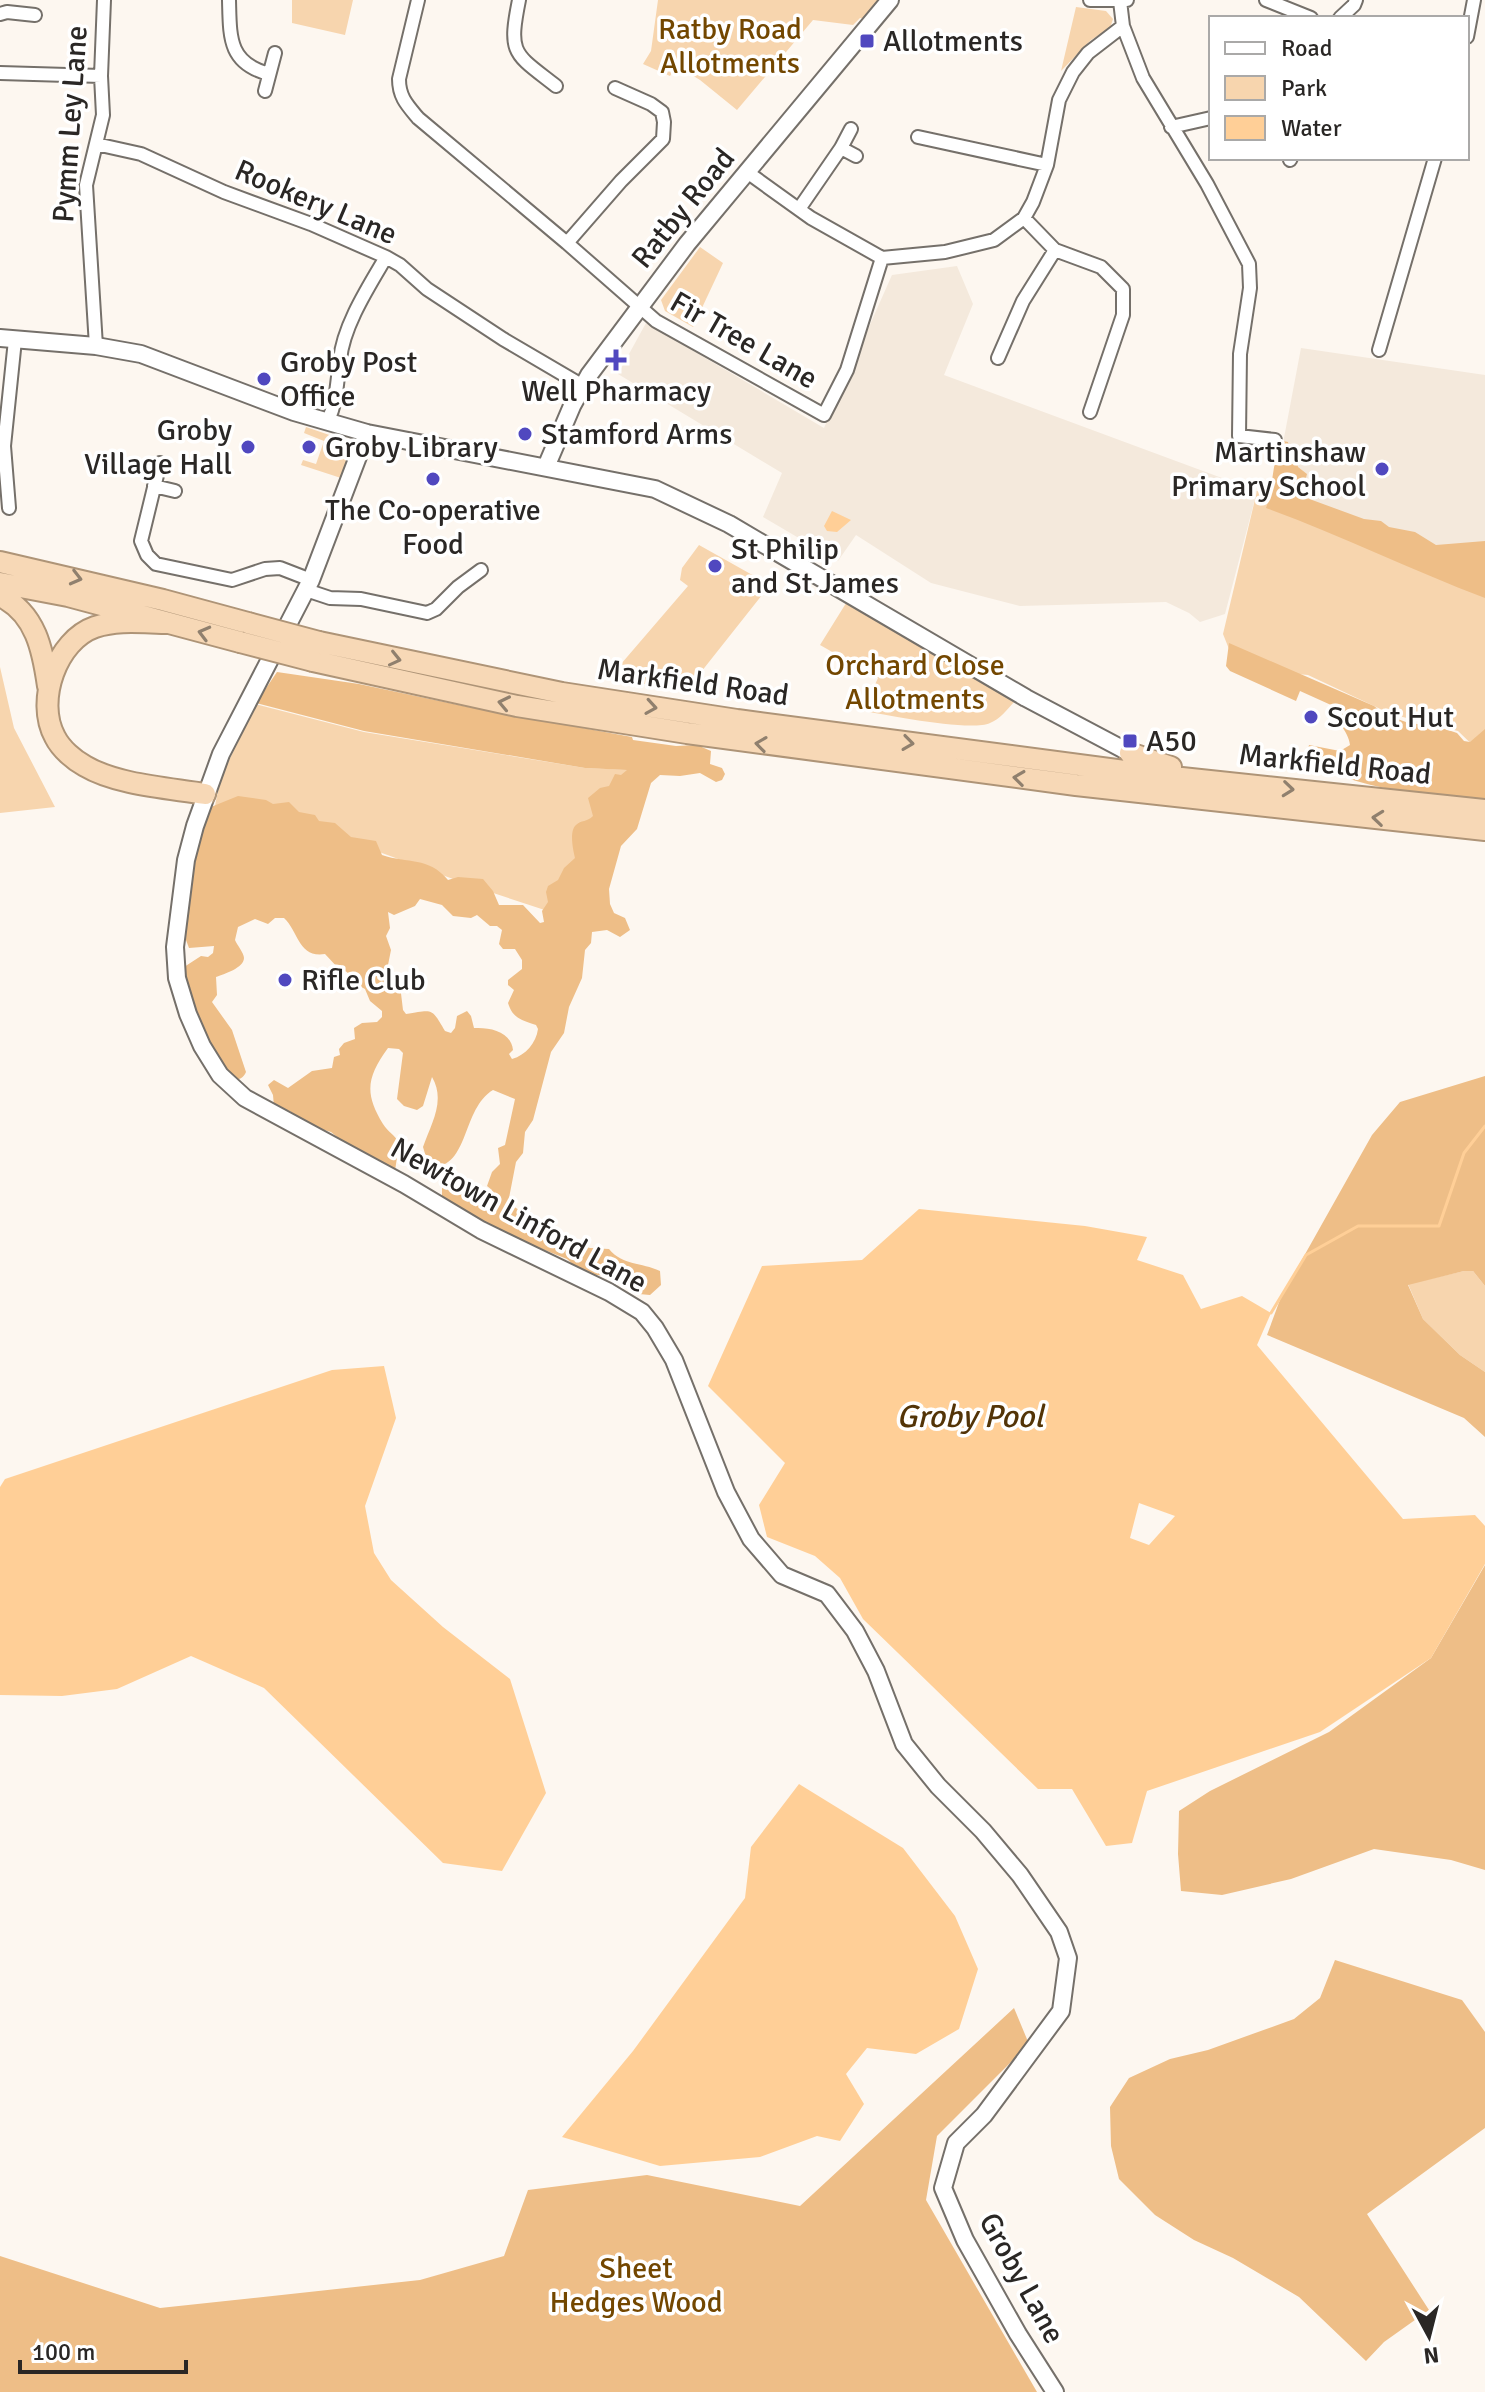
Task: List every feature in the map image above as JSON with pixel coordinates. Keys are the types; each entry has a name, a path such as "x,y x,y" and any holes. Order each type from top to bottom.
{"highway":[{"name":"Markfield Road","path":"0,562 148,596 244,633"},
{"name":"Markfield Road","path":"0,583 68,596 169,623 244,633 517,706 687,733 1060,783 1485,830"},
{"path":"0,596 32,625 40,642 49,690"},
{"path":"169,623 118,622 93,628 67,648 49,690 47,705 54,735 65,750 85,766 115,778 205,794"},
{"name":"Markfield Road","path":"316,651 737,720 1239,784 1485,810"},
{"path":"1130,753 1239,784"}],"street":[{"name":"Pymm Ley Lane","path":"96,346 86,185 103,115 104,0"},
{"path":"229,0 230,38 235,50 253,70 269,74"},
{"name":"Fir Tree Lane","path":"418,0 399,79 399,91 406,104 640,308 692,343 824,415 847,370 882,258"},
{"path":"519,0 512,34 517,52 556,86"},
{"name":"Ratby Road","path":"546,467 583,386 687,244 890,0"},
{"path":"1090,0 1123,0 1123,26 1143,78 1207,184 1249,264 1250,288 1240,354 1239,436 1275,440"},
{"path":"1266,0 1306,16"},
{"path":"1342,16 1356,0"},
{"path":"1469,26 1474,0"},
{"path":"0,14 35,15"},
{"path":"747,172 842,238 882,258 945,252 994,240 1024,218 1033,202 1047,165 1059,100 1073,72 1088,53 1123,26"},
{"path":"265,91 275,53"},
{"path":"0,73 101,76"},
{"path":"567,243 663,139 662,112 615,88"},
{"path":"1171,127 1209,118"},
{"path":"799,209 851,129"},
{"path":"918,137 1047,165"},
{"name":"Rookery Lane","path":"96,144 141,154 224,192 311,224 386,257 439,297 583,386"},
{"path":"841,148 856,156"},
{"path":"1379,350 1434,160"},
{"path":"1024,218 1055,250 1101,267 1123,289 1123,315 1090,412"},
{"path":"998,358 1023,301 1055,250"},
{"path":"328,421 340,376 344,344 357,311 386,257"},
{"path":"8,339 96,346 141,354 294,412 367,433 655,489 701,509 1026,698 1130,753"},
{"path":"0,412 8,339"},
{"path":"8,339 4,446 9,508"},
{"name":"Newtown Linford Lane","path":"367,433 308,585 221,754 205,794 186,860 175,947 177,978 188,1014 202,1046 220,1075 245,1098 404,1184 481,1230 609,1292 642,1312 674,1360 726,1492 751,1539 782,1575 827,1594 855,1631 876,1671 904,1744 1020,1875 1059,1932 1068,1958 1061,2011 984,2115 956,2143 943,2188"},
{"path":"160,463 141,541 147,555 156,564 232,580 265,569 280,568 330,598 361,599 427,613 436,609 476,574 480,589"},
{"path":"154,486 175,491"},
{"name":"Groby Lane","path":"943,2188 965,2240 1055,2392"}],"shaded area":[{"path":"957,266 973,304 944,375 1257,491 1225,614 1200,622 1166,602 1020,606 931,583 856,535 838,561 763,517 782,473 618,374 646,323 824,428 892,275"},
{"name":"Martinshaw Primary School","path":"1301,348 1485,375 1485,577 1273,496"}],"green space":[{"path":"292,0 353,0 345,35 292,23"},
{"name":"Ratby Road Allotments","path":"658,0 881,0 865,19 860,18 853,25 813,20 737,110 677,66 670,76 643,64 651,51"},
{"path":"1076,7 1106,11 1113,19 1110,28 1091,40 1061,71"},
{"path":"700,247 723,263 693,327 665,311 661,300"},
{"path":"306,427 347,441 351,447 341,478 301,465 303,460 316,464 324,441 304,433"},
{"path":"1283,441 1288,442 1291,456 1307,474 1304,497 1364,519 1381,521 1389,527 1415,532 1436,545 1485,541 1485,598 1266,508 1277,453"},
{"path":"1257,491 1485,577 1485,757 1458,731 1391,714 1308,675 1264,671 1231,654 1223,634"},
{"path":"699,545 770,585 686,691 609,678 688,586 680,580 682,568"},
{"name":"Orchard Close Allotments","path":"848,600 1014,702 997,719 980,725 928,722 863,711 878,678 820,645"},
{"path":"1229,643 1406,722 1445,729 1470,742 1485,729 1485,800 1389,789 1340,775 1321,764 1308,749 1309,745 1340,751 1350,745 1331,705 1300,691 1296,701 1230,671 1226,666"},
{"path":"0,667 14,728 55,807 0,813"},
{"path":"277,672 359,684 632,737 633,740 676,746 697,745 711,751 710,764 722,768 725,774 722,780 716,782 700,773 660,775 651,783 637,829 621,846 609,889 610,904 614,913 625,918 630,930 620,937 607,930 592,932 591,943 585,950 582,978 569,1007 564,1033 551,1052 533,1120 525,1132 523,1153 516,1162 509,1198 510,1204 522,1212 528,1222 547,1224 554,1229 558,1238 590,1248 609,1249 626,1261 660,1271 661,1285 650,1295 639,1294 635,1287 628,1287 620,1276 591,1275 580,1271 567,1259 537,1247 519,1245 442,1198 442,1178 452,1176 476,1193 487,1195 492,1190 487,1186 492,1172 500,1164 498,1148 505,1145 515,1099 493,1090 475,1110 452,1159 429,1167 423,1147 436,1112 436,1086 432,1077 423,1106 417,1110 404,1106 397,1099 403,1053 399,1049 388,1048 370,1085 377,1113 399,1143 395,1171 364,1152 354,1151 331,1132 307,1125 290,1111 274,1107 268,1085 274,1080 288,1088 312,1071 332,1068 334,1057 340,1055 339,1049 344,1043 355,1039 354,1028 362,1023 377,1022 382,1017 382,1011 370,1001 365,989 352,982 347,972 339,969 325,954 309,952 304,948 284,918 275,918 268,924 255,919 238,927 235,940 243,954 243,962 216,977 217,995 212,1002 232,1030 246,1072 241,1078 228,1078 220,1065 190,998 181,969 201,956 208,957 213,953 214,946 189,948 180,924 206,809 238,796 273,804 289,802 299,812 315,815 319,821 335,823 351,837 376,841 382,855 433,867 448,880 458,877 483,879 499,905 523,905 540,923 544,922 542,911 548,902 548,886 558,880 564,868 575,858 572,841 574,828 593,816 588,798 600,788 609,786 615,774 621,775 627,770 585,768 364,731 256,703","holes":["420,899 442,905 453,916 471,918 477,915 490,926 497,926 502,930 499,944 503,949 515,949 522,960 522,969 508,980 508,985 514,990 508,1003 515,1016 536,1025 538,1029 530,1048 522,1055 512,1059 509,1054 513,1050 508,1039 487,1028 474,1028 467,1011 457,1016 451,1033 445,1031 430,1012 406,1014 403,1010 400,985 387,970 391,950 386,936 390,928 388,912 394,915 415,906"]},
{"path":"255,704 364,732 585,768 631,770 566,917 319,830 214,811 220,780"},
{"path":"1485,1076 1485,1286 1473,1271 1408,1285 1423,1319 1460,1355 1485,1372 1485,1437 1464,1418 1267,1335 1281,1297 1372,1135 1400,1102"},
{"path":"1473,1271 1485,1286 1485,1372 1460,1355 1423,1319 1408,1284"},
{"path":"1485,1565 1485,1870 1451,1860 1374,1849 1291,1879 1222,1895 1181,1891 1179,1811 1210,1791 1329,1732 1431,1658"},
{"path":"1335,1960 1462,2000 1485,2032 1485,2128 1367,2214 1429,2310 1384,2342 1366,2361 1299,2297 1233,2258 1194,2240 1155,2215 1119,2179 1111,2146 1110,2107 1129,2078 1170,2059 1208,2050 1294,2019 1320,1998"},
{"name":"Sheet Hedges Wood","path":"1014,2008 1029,2044 937,2136 926,2200 1037,2392 0,2392 0,2256 160,2308 420,2280 504,2256 528,2190 647,2175 800,2206"}],"water":[{"path":"832,511 851,520 837,532 827,531 824,526"},
{"name":"Groby Pool","path":"919,1209 1085,1226 1147,1237 1137,1260 1183,1275 1201,1309 1242,1296 1271,1313 1257,1345 1403,1519 1475,1515 1485,1526 1485,1564 1431,1658 1320,1732 1147,1791 1132,1843 1106,1846 1072,1789 1038,1789 863,1619 840,1578 815,1556 767,1537 759,1505 785,1463 708,1386 762,1266 862,1260","holes":["1139,1503 1175,1516 1149,1545 1130,1538"]},
{"path":"384,1366 396,1418 365,1506 374,1553 391,1580 443,1627 510,1679 546,1793 502,1871 443,1863 264,1688 191,1656 117,1689 62,1696 0,1695 0,1487 5,1479 332,1370"},
{"path":"799,1784 903,1848 955,1916 978,1969 959,2029 916,2054 867,2048 846,2074 864,2104 840,2141 817,2136 760,2157 660,2166 562,2137 633,2051 745,1898 751,1847"}],"waterway":[{"path":"1271,1313 1306,1255 1358,1226 1439,1226 1464,1153 1485,1126"}],"place":[{"name":"Allotments","path":"867,41"},
{"name":"Well Pharmacy","path":"616,360"},
{"name":"Groby Post Office","path":"264,379"},
{"name":"Stamford Arms","path":"525,434"},
{"name":"Groby Village Hall","path":"248,447"},
{"name":"Groby Library","path":"309,447"},
{"name":"Martinshaw Primary School","path":"1382,469"},
{"name":"The Co-operative Food","path":"433,479"},
{"name":"St Philip and St James","path":"715,566"},
{"name":"Scout Hut","path":"1311,717"},
{"name":"A50","path":"1130,741"},
{"name":"Rifle Club","path":"285,980"}]}
